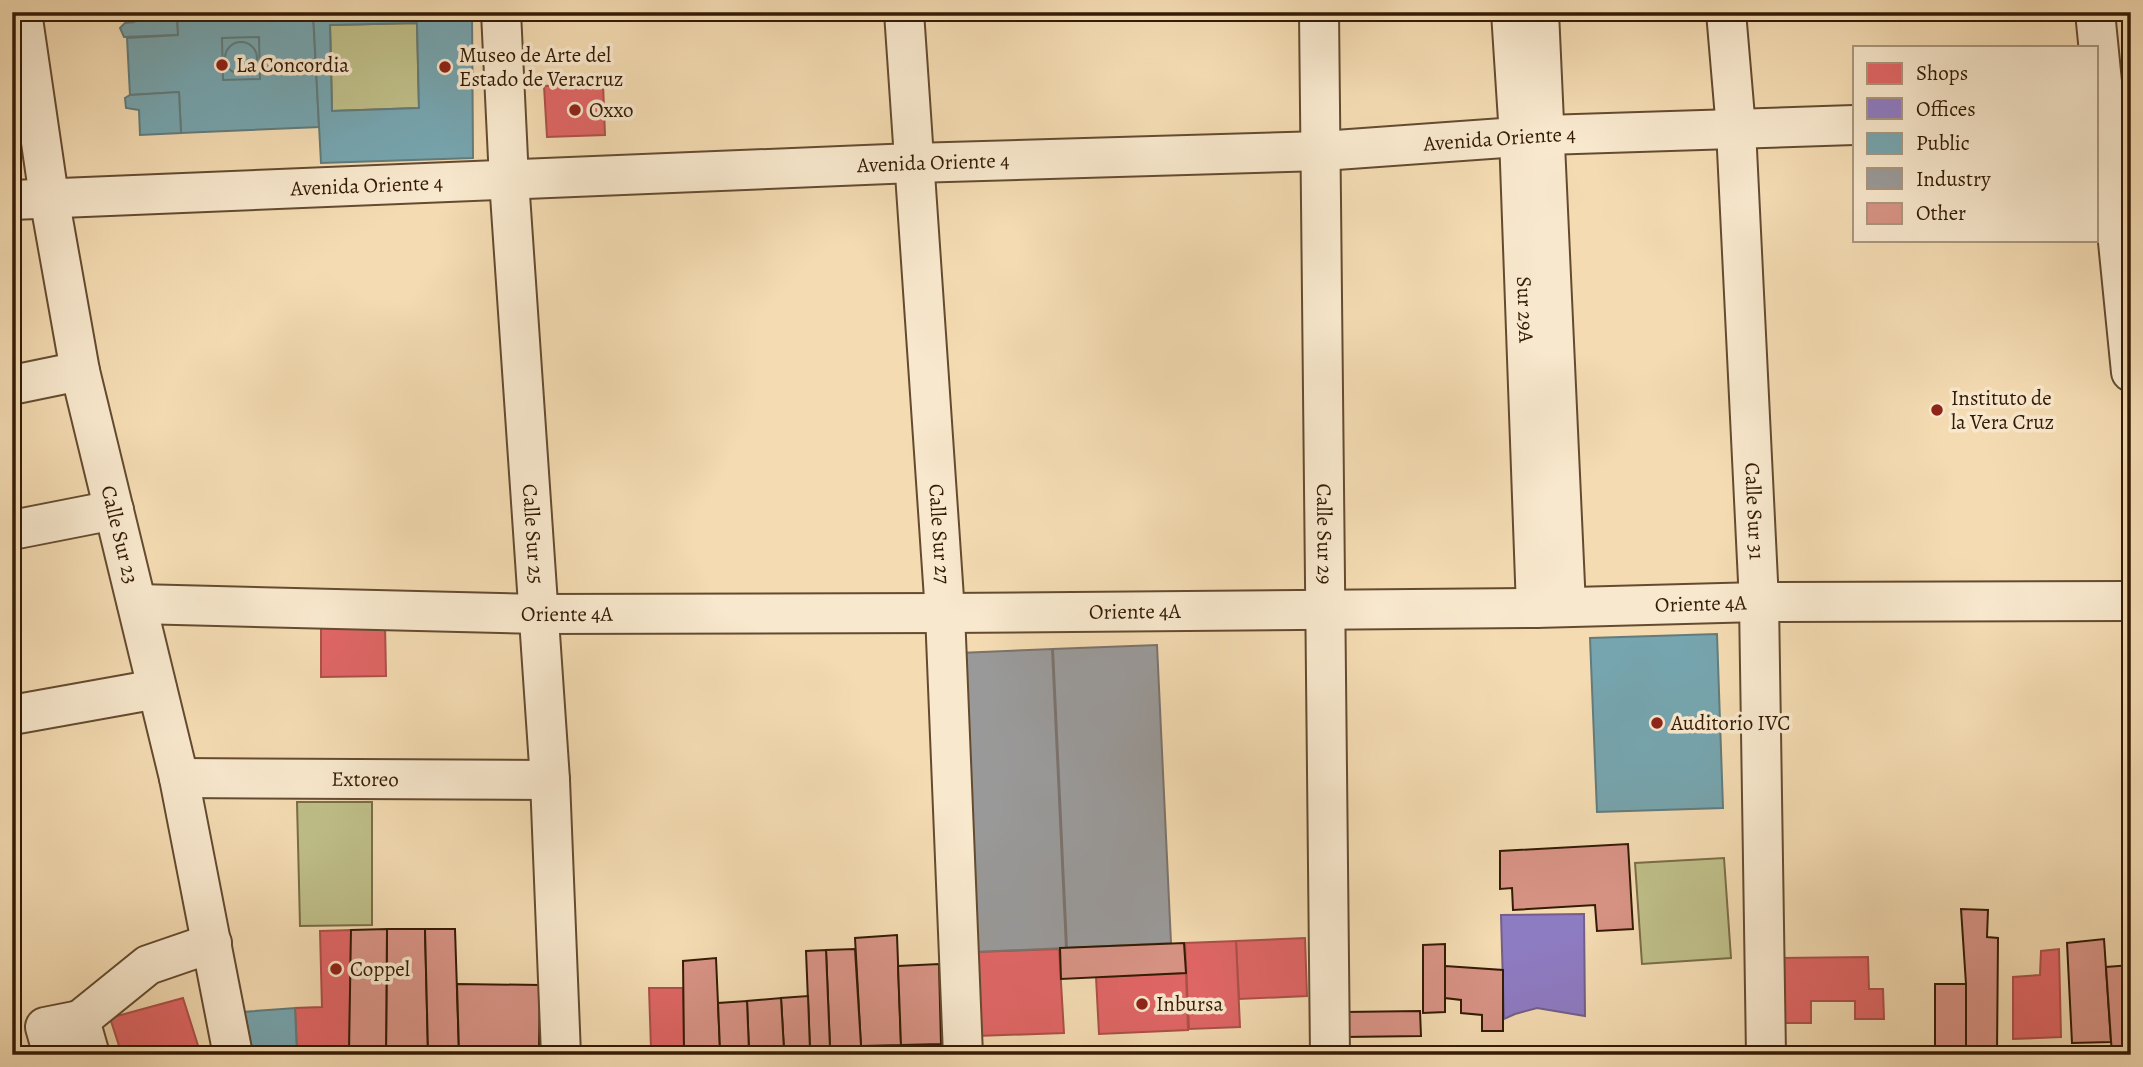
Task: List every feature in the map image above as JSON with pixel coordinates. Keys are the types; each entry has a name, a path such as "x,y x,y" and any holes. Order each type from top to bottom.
{"street":[{"name":"Calle Sur 23","path":"22,12 30,198 80,371 179,778 233,1055"},
{"name":"Calle Sur 25","path":"501,12 509,180 550,780 561,1055"},
{"name":"Calle Sur 27","path":"904,12 945,613 963,1055"},
{"name":"Calle Sur 29","path":"1319,12 1329,1055"},
{"name":"Sur 29A","path":"1511,12 1532,136"},
{"name":"Sur 29A","path":"1539,12 1532,136 1551,607"},
{"name":"Calle Sur 31","path":"1726,12 1736,129 1759,602 1766,1055"},
{"path":"2095,12 2111,118 2131,372"},
{"name":"Avenida Oriente 4","path":"30,198 914,163 1322,151 1532,136 1853,125"},
{"path":"12,385 80,371"},
{"path":"12,530 114,510"},
{"name":"Oriente 4A","path":"137,604 540,614 1325,610 1759,602 2131,601"},
{"path":"12,715 157,689"},
{"name":"Extoreo","path":"179,778 550,780"},
{"path":"53,1055 45,1027 85,1037 148,965 212,943"}],"green space":[{"path":"417,23 419,108 332,111 330,25"},
{"path":"297,802 372,802 372,925 300,926"},
{"path":"1724,858 1731,958 1642,964 1635,863"}],"building: Shops":[{"name":"Oxxo","path":"603,83 605,135 547,137 544,86"},
{"path":"385,623 386,676 321,677 321,624"},
{"name":"Coppel","path":"351,930 349,1053 297,1055 295,1008 322,1007 320,931"},
{"path":"1305,938 1307,996 1239,999 1236,941"},
{"path":"1236,941 1240,1027 1189,1029 1185,943"},
{"path":"1059,949 1064,1033 977,1036 973,952"},
{"path":"2059,949 2061,1037 2013,1039 2013,977 2040,975 2041,951"},
{"path":"1868,957 1869,989 1883,989 1884,1019 1855,1019 1855,1001 1811,1001 1811,1023 1779,1023 1777,958"},
{"name":"Inbursa","path":"1186,973 1188,1030 1099,1034 1096,977"},
{"path":"649,988 683,988 684,1049 651,1049"},
{"path":"183,998 201,1055 122,1055 110,1018"}],"building: Offices":[{"path":"1584,914 1585,1016 1537,1008 1504,1019 1501,915"}],"building: Public":[{"path":"134,12 177,12 178,35 124,37 120,28 125,23 134,22"},
{"name":"La Concordia","path":"177,12 313,12 319,127 181,133 179,92 130,95 127,38 178,35"},
{"name":"Museo de Arte del Estado de Veracruz","path":"313,12 472,12 473,158 321,163","holes":["417,23 419,108 332,111 330,25"]},
{"path":"259,37 260,79 223,80 222,38"},
{"path":"241,42 252,47 257,58 252,69 241,74 230,69 225,58 230,47"},
{"path":"179,92 181,133 140,135 139,110 126,108 125,98 130,95"},
{"name":"Auditorio IVC","path":"1717,634 1723,808 1597,812 1590,638"},
{"path":"295,1008 297,1055 247,1055 242,1012"},
{"path":"19,1041 24,1055 12,1055 12,1043"}],"building: Industry":[{"path":"1157,645 1171,943 1067,948 1053,649"},
{"path":"1052,649 1066,948 973,952 959,653"}],"building: Other":[{"path":"1628,844 1633,929 1597,931 1595,905 1513,910 1512,888 1500,889 1500,851"},
{"path":"1961,909 1988,910 1987,937 1998,938 1997,1053 1966,1050 1966,984"},
{"path":"387,929 425,929 428,1052 386,1052"},
{"path":"387,929 386,1052 349,1053 351,930"},
{"path":"425,929 455,929 459,1052 428,1052"},
{"path":"897,935 901,1045 861,1046 855,938"},
{"path":"2104,939 2111,1042 2072,1043 2067,943"},
{"path":"1184,943 1186,973 1061,979 1060,948"},
{"path":"1445,944 1445,1012 1423,1013 1423,945"},
{"path":"855,949 861,1046 830,1048 826,950"},
{"path":"826,950 830,1048 810,1050 806,951"},
{"path":"716,958 720,1049 684,1049 683,961"},
{"path":"939,964 941,1044 901,1045 898,966"},
{"path":"2131,965 2131,1055 2112,1055 2106,967"},
{"path":"1445,966 1503,970 1503,1031 1482,1031 1482,1015 1461,1013 1461,1000 1445,998"},
{"path":"457,984 540,985 539,1051 459,1052"},
{"path":"1935,984 1966,984 1966,1050 1935,1050"},
{"path":"808,996 810,1050 784,1050 781,998"},
{"path":"781,998 784,1050 749,1051 747,1001"},
{"path":"747,1001 749,1051 720,1049 718,1003"},
{"path":"1420,1011 1421,1036 1344,1037 1344,1012"}],"place":[{"name":"La Concordia","path":"222,65"},
{"name":"Museo de Arte del Estado de Veracruz","path":"445,67"},
{"name":"Oxxo","path":"575,110"},
{"name":"Instituto de la Vera Cruz","path":"1937,410"},
{"name":"Auditorio IVC","path":"1657,723"},
{"name":"Coppel","path":"336,969"},
{"name":"Inbursa","path":"1142,1004"}]}
